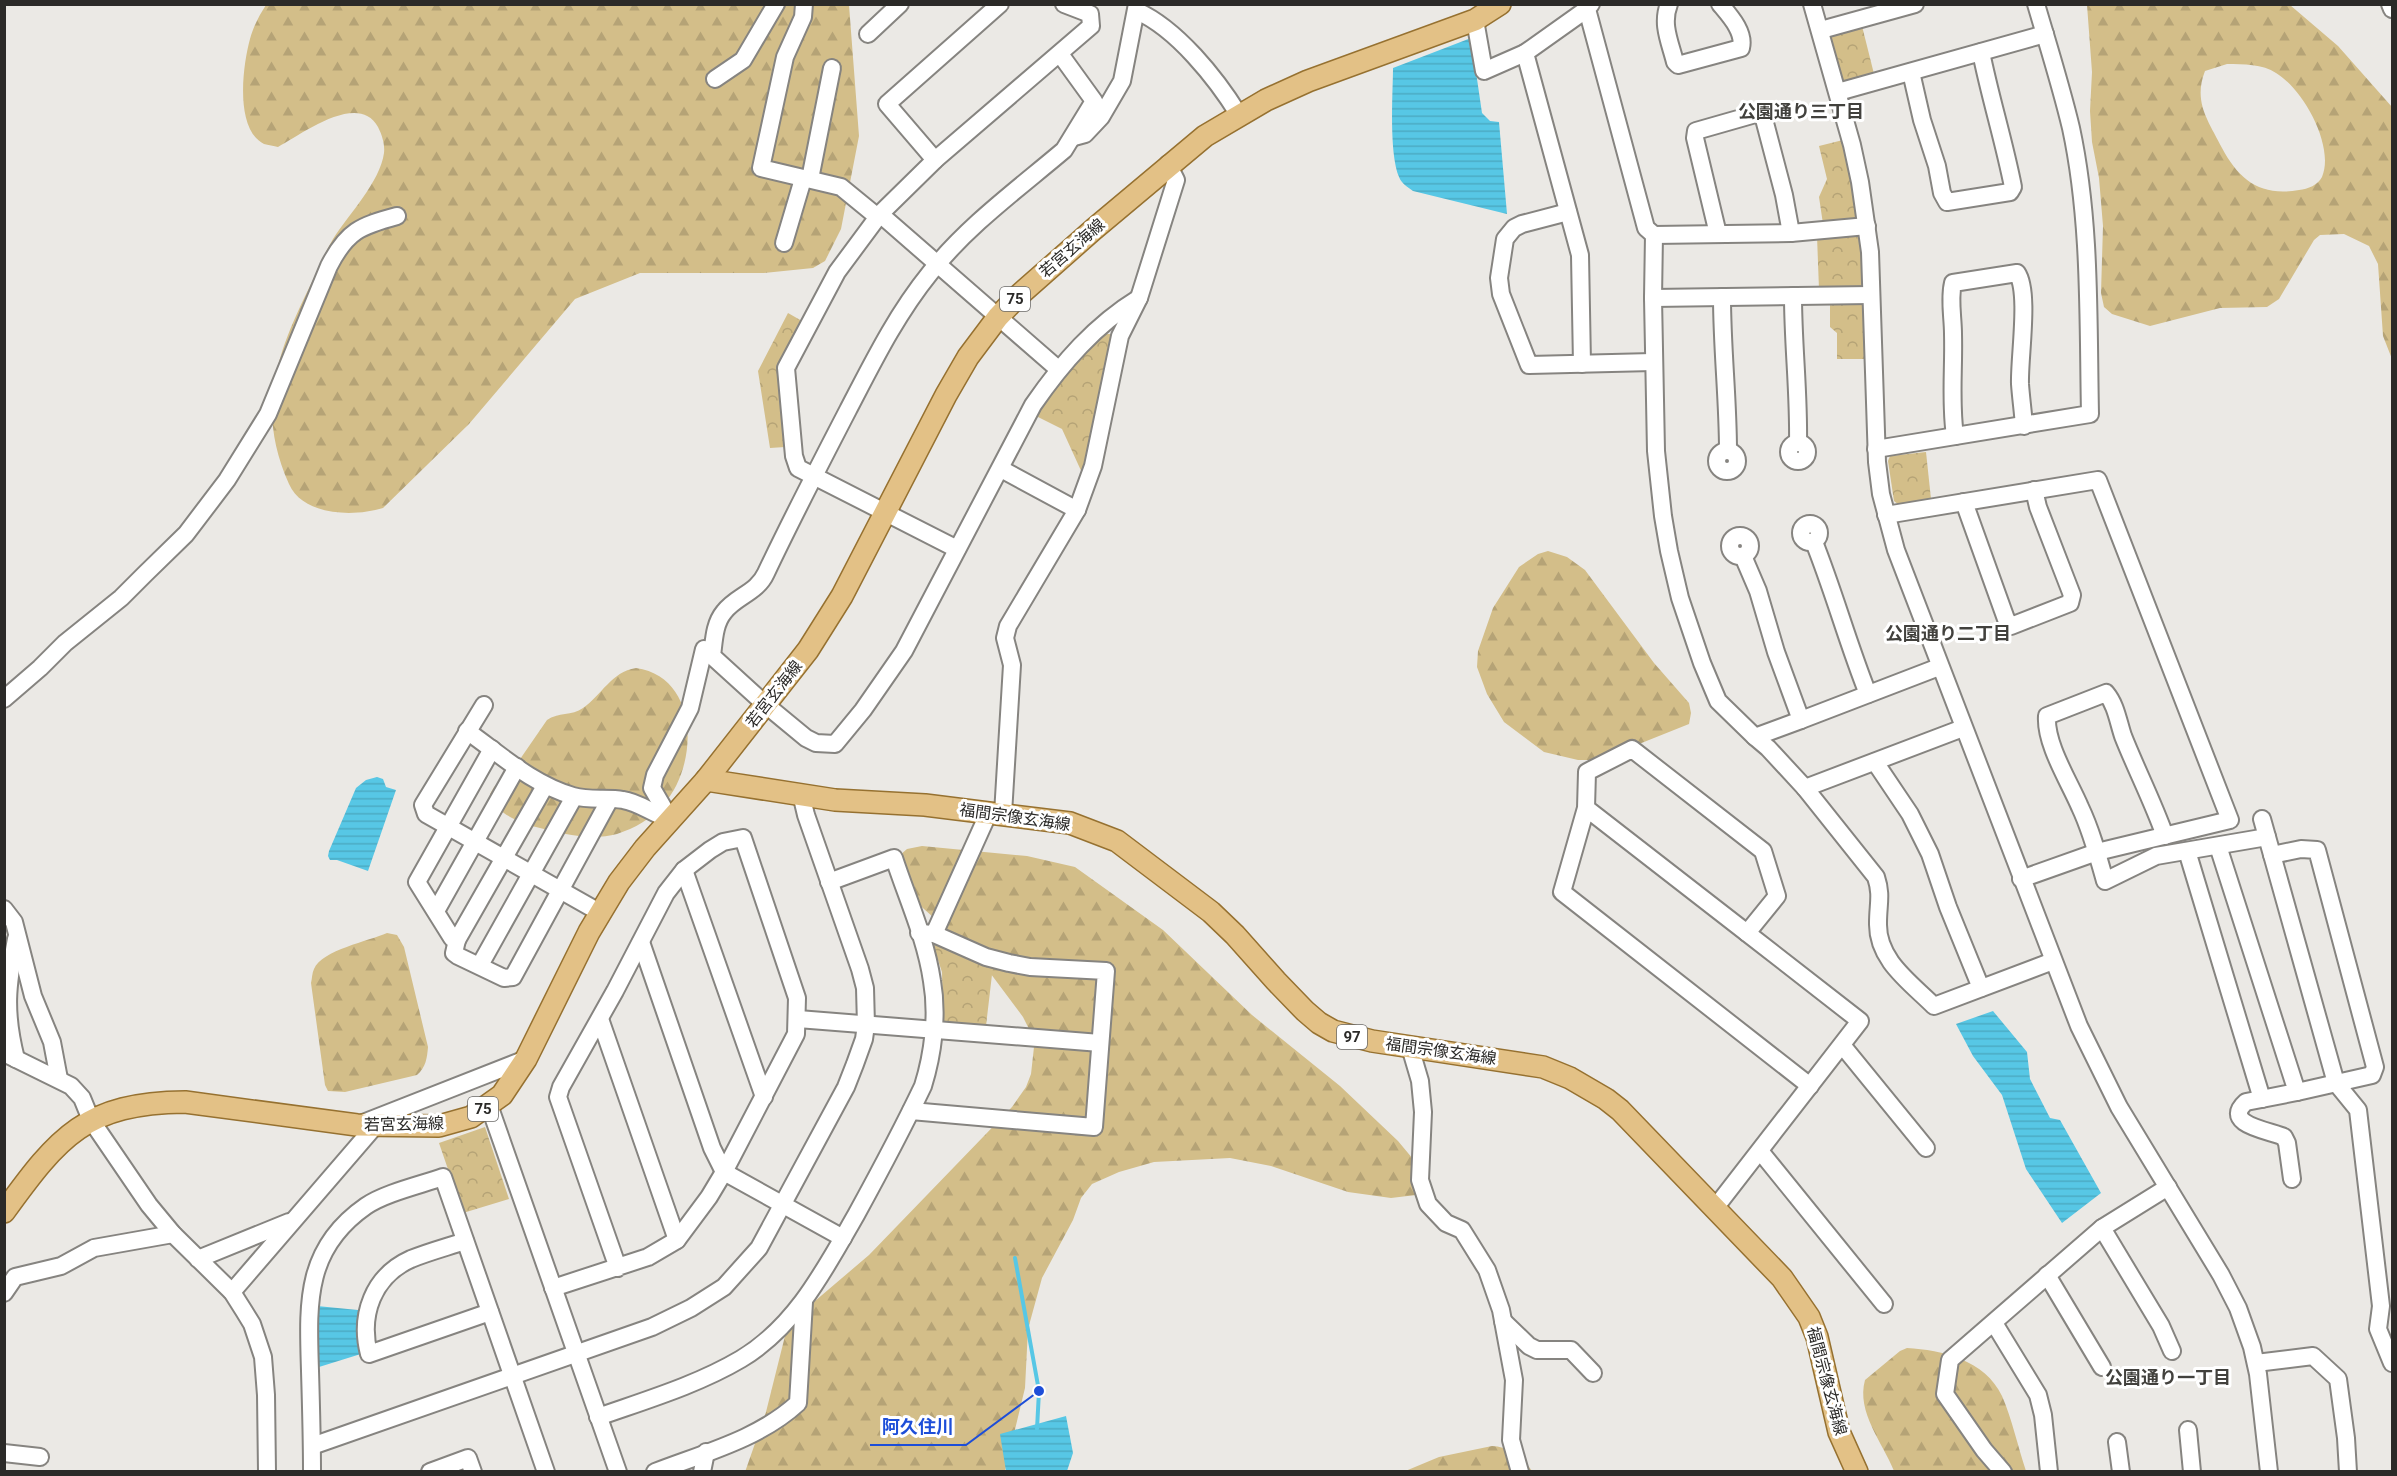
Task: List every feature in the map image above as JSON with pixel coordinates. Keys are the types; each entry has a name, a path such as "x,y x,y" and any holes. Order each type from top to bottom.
{"main road":[{"name":"若宮玄海線","path":"4,1212 33,1172 60,1142 91,1120 134,1107 161,1102 185,1102 366,1126 439,1126 471,1117 502,1095 526,1059 600,912 632,865 706,780 808,650 842,596 968,357 998,317 1017,297 1168,164 1205,135 1239,114 1308,81 1476,20 1500,4"},
{"name":"福間宗像玄海線","path":"706,780 835,800 996,813 1070,823 1117,841 1211,912 1236,935 1276,981 1319,1023 1347,1035 1543,1067 1570,1078 1620,1110 1782,1278 1809,1317 1823,1356 1839,1432 1857,1472"}],"street":[{"path":"715,79 743,60 776,4"},
{"path":"804,4 803,17 785,57 761,168 841,187 874,214 880,214 1058,369"},
{"path":"868,34 900,4"},
{"path":"935,160 887,104 1000,4"},
{"path":"957,549 798,468 794,456 786,368 837,272 880,214 935,160 1091,26 1090,14 1064,4"},
{"path":"1669,4 1665,23 1675,62 1678,65 1741,48 1743,40 1732,18 1720,4"},
{"path":"1812,4 1852,145 1867,226 1876,449 1879,482 1896,550 2053,961 2099,1069 2230,1291 2245,1328 2256,1364 2269,1472"},
{"path":"1876,449 2090,414 2087,271 2081,200 2071,128 2036,4"},
{"path":"2390,4 2392,9"},
{"path":"1821,30 1904,6"},
{"path":"1476,20 1484,71 1525,53 1589,7 1646,228 1654,235 1791,233 1867,226"},
{"path":"1074,137 1085,135 1101,117 1122,81 1137,8 1186,48 1222,88 1239,114"},
{"path":"1838,92 2045,34"},
{"path":"1911,72 1922,120 1937,166 1942,193 1947,202 2010,192 2013,187 2004,142 1981,52"},
{"path":"1525,53 1580,255 1582,364"},
{"path":"1060,54 1094,101 1074,137 1064,150 993,210 937,264 906,305 888,334 813,477 765,575 753,591 730,605 722,614 716,626 712,656 806,738 816,743 835,744 863,710 904,651 1033,405 1058,369 1119,310 1139,298"},
{"path":"784,243 806,179 832,68"},
{"path":"1718,234 1695,138 1696,131 1759,112 1764,119 1791,233"},
{"path":"927,934 996,813 1012,665 1005,638 1008,626 1077,510 1093,466 1120,336 1139,298 1176,180 1168,164"},
{"path":"1568,212 1522,224 1514,228 1505,240 1499,278 1501,294 1528,365 1653,362"},
{"path":"4,699 40,669 65,643 121,598 186,534 227,480 268,414 329,266 340,245 354,232 372,223 397,216"},
{"path":"1654,235 1653,362 1656,451 1663,516 1680,598 1702,663 1718,701 1768,748 1805,788 1876,877 1880,890 1879,937 1883,951 1892,965 1934,1006 2053,961"},
{"path":"1955,436 1951,410 1953,333 1951,291 1953,283 2017,273 2021,279 2023,304 2020,383 2024,426"},
{"path":"1653,298 1871,295"},
{"path":"1793,296 1793,345 1799,400 1798,443"},
{"path":"1722,297 1722,345 1728,403 1728,451"},
{"path":"1000,469 1077,510"},
{"path":"1886,515 2098,480 2230,820 2097,852 2021,879"},
{"path":"1964,502 2006,619 2011,626 2070,603 2072,595 2038,507 2034,490"},
{"path":"1814,542 1831,586 1846,639 1868,694"},
{"path":"1743,556 1758,591 1776,652 1801,720"},
{"path":"670,819 652,788 655,774 690,708 704,649"},
{"path":"1755,737 1940,667"},
{"path":"2165,836 2123,736 2111,699 2106,693 2047,716 2046,725 2081,809 2105,881 2156,856 2266,837"},
{"path":"484,705 423,805 426,814 600,912"},
{"path":"1805,788 1963,728"},
{"path":"467,731 545,786 574,796 602,801 625,800 658,816 670,819"},
{"path":"457,940 452,938 417,882 492,749"},
{"path":"1747,933 1776,896 1763,851 1632,749 1587,772 1586,808 1562,892 1810,1086"},
{"path":"1875,762 1910,814 1930,854 1948,907 1981,988"},
{"path":"436,910 517,767"},
{"path":"545,786 454,948 455,954 504,978 513,977 610,800"},
{"path":"312,1446 652,1327 691,1308 723,1287 759,1248 846,1087 864,1039 866,1025 865,988 801,794"},
{"path":"480,965 574,796"},
{"path":"1586,808 1860,1021 1715,1208"},
{"path":"2262,819 2336,1083 2358,1110 2381,1306 2378,1329 2388,1342 2392,1363"},
{"path":"553,1288 618,1268 660,1252 677,1240 709,1197 793,1040 798,1019 797,998 743,838 723,842 684,870 666,893 600,1019 561,1087 558,1097 618,1268"},
{"path":"2218,846 2297,1092"},
{"path":"2272,855 2301,849 2317,850 2374,1067 2372,1075 2246,1102 2241,1107 2240,1113 2246,1124 2257,1130 2283,1137 2287,1143 2292,1179"},
{"path":"2187,851 2262,1099"},
{"path":"598,1417 704,1378 742,1358 771,1335 804,1302 843,1238 923,1086 931,1060 933,1030 933,983 927,954 927,934 894,858 829,882"},
{"path":"684,870 764,1097"},
{"path":"4,909 14,921 33,996 52,1042 59,1079"},
{"path":"17,932 10,973 7,1012 10,1056 59,1079 71,1086 82,1098 91,1120 149,1204 173,1234 232,1292 252,1324 263,1357 267,1472"},
{"path":"911,1110 1094,1127 1106,971 1030,967 1009,963 927,934"},
{"path":"641,942 709,1139 723,1172 843,1238"},
{"path":"600,1019 677,1240"},
{"path":"798,1019 1100,1043"},
{"path":"1842,1045 1926,1148"},
{"path":"1410,1047 1420,1082 1423,1112 1420,1180 1428,1204 1446,1223 1462,1230 1487,1270 1503,1321 1514,1380 1510,1440 1520,1472"},
{"path":"232,1292 366,1126 526,1059"},
{"path":"489,1105 618,1472"},
{"path":"1760,1151 1884,1304"},
{"path":"312,1472 309,1317 311,1288 321,1258 331,1240 367,1205 443,1177 546,1472"},
{"path":"2003,1472 1983,1450 1945,1394 1950,1360 2102,1228 2169,1187"},
{"path":"198,1258 291,1221"},
{"path":"2102,1228 2161,1326 2172,1351"},
{"path":"4,1293 15,1276 60,1266 94,1248 173,1234"},
{"path":"465,1241 410,1260 384,1278 369,1302 366,1317 365,1339 369,1354 490,1312"},
{"path":"2047,1275 2102,1367"},
{"path":"655,1472 742,1438 783,1417 798,1403 804,1302"},
{"path":"1503,1321 1529,1346 1537,1350 1571,1350 1593,1373"},
{"path":"1994,1323 2038,1395 2043,1415 2049,1472"},
{"path":"2256,1364 2313,1356 2338,1379 2348,1472"},
{"path":"2188,1430 2192,1472"},
{"path":"2117,1442 2121,1472"},
{"path":"702,1472 706,1452"},
{"path":"4,1453 40,1457"},
{"path":"430,1472 468,1458 473,1472"}],"green space":[{"path":"266,5 849,5 859,136 841,229 825,261 813,268 764,273 640,273 575,299 469,424 383,508 344,513 317,508 296,495 289,484 279,457 272,407 274,384 279,360 297,313 333,239 377,175 384,146 378,127 369,117 357,113 329,119 278,147 264,144 254,136 248,125 245,111 243,79 251,34"},
{"path":"2087,5 2290,5 2338,46 2392,107 2392,359 2383,336 2378,264 2369,246 2344,234 2320,235 2314,240 2279,299 2267,307 2220,308 2150,326 2112,314 2104,307 2101,293 2103,226 2090,111 2092,72","holes":["2227,64 2253,65 2271,70 2286,81 2306,105 2314,119 2324,150 2325,164 2322,177 2315,184 2306,189 2273,191 2253,184 2236,169 2207,120 2201,102 2205,71"]},
{"path":"1862,26 1874,74 1848,83 1839,77 1829,40 1833,32"},
{"path":"1843,140 1853,178 1858,216 1853,221 1823,224 1819,197 1827,179 1819,146"},
{"path":"1856,232 1862,236 1865,283 1859,289 1819,289 1817,236"},
{"path":"1830,300 1861,301 1865,305 1866,359 1837,359 1837,333 1830,327"},
{"path":"788,313 802,321 777,367 785,447 770,448 758,371"},
{"path":"1102,334 1114,334 1099,393 1083,475 1062,429 1032,414 1067,366"},
{"path":"1926,452 1931,499 1899,505 1894,501 1888,461 1890,456"},
{"path":"1548,551 1567,557 1585,570 1654,663 1689,703 1691,713 1689,724 1599,760 1578,760 1544,752 1504,722 1487,694 1477,667 1478,651 1493,608 1519,567 1538,554"},
{"path":"636,668 657,675 672,688 682,705 687,725 687,747 683,768 675,788 653,815 624,832 587,837 566,834 515,820 496,806 490,794 494,787 516,765 547,720 583,708 613,679 627,670"},
{"path":"922,846 1027,856 1075,867 1163,930 1252,1015 1340,1086 1398,1141 1413,1159 1422,1186 1416,1195 1391,1198 1348,1192 1271,1166 1230,1158 1154,1162 1119,1172 1092,1184 1081,1198 1073,1220 1042,1278 1028,1329 1025,1388 1005,1471 745,1472 766,1412 788,1324 869,1255 1012,1107 1026,1087 1031,1074 1033,1037 1023,1017 979,958 906,893 900,855 907,849"},
{"path":"387,933 397,935 404,947 428,1047 425,1062 417,1075 345,1092 328,1091 325,1085 311,983 313,971 326,956"},
{"path":"932,942 993,966 986,1026 943,1023 942,972"},
{"path":"485,1127 509,1199 463,1213 439,1143"},
{"path":"1907,1348 1934,1351 1961,1359 1985,1374 2002,1396 2026,1471 1894,1471 1867,1415 1863,1392 1865,1380 1900,1351"},
{"path":"1492,1446 1505,1448 1515,1454 1532,1471 1403,1472 1439,1457"}],"water":[{"path":"1471,38 1482,113 1490,121 1499,122 1507,214 1413,191 1402,182 1395,160 1392,127 1393,68"},
{"path":"377,777 383,779 386,787 396,790 368,871 337,860 330,860 329,851 356,788 366,780"},
{"path":"1993,1011 2027,1052 2030,1079 2050,1118 2060,1120 2101,1193 2062,1223 2026,1169 2002,1095 1973,1056 1956,1024"},
{"path":"317,1306 358,1310 358,1325 364,1353 319,1367"},
{"path":"1066,1416 1073,1453 1067,1471 1006,1471 1000,1434"}],"waterway":[{"path":"1015,1258 1039,1391 1037,1429"}],"place":[{"name":"阿久住川","path":"1039,1391"}],"district":[{"name":"公園通り三丁目","path":"1801,111"},
{"name":"公園通り二丁目","path":"1948,633"},
{"name":"公園通り一丁目","path":"2168,1377"}]}
